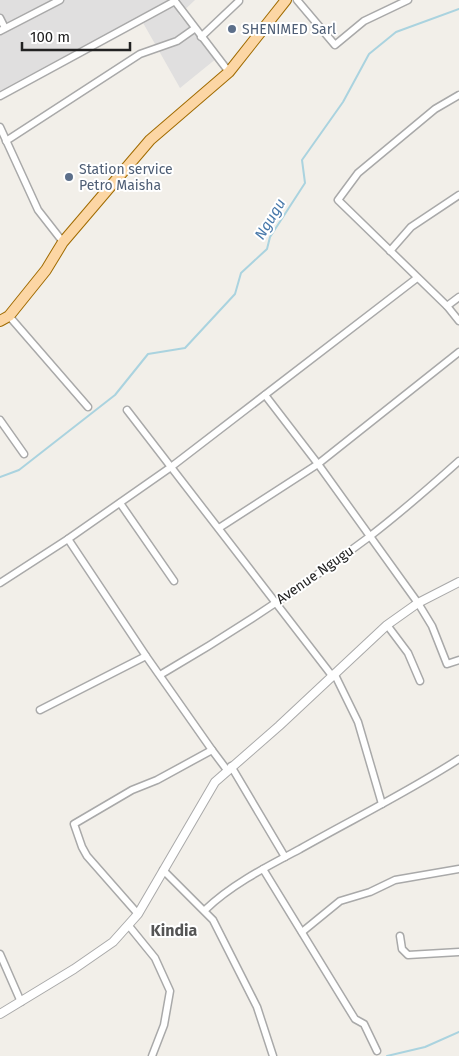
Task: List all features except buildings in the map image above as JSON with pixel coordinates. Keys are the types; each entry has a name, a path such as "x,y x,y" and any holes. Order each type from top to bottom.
{"main road":[{"path":"4,318 46,270 63,242 150,140 229,72 286,0"}],"street":[{"path":"0,18 2,30 60,0"},
{"path":"0,96 174,0 194,29 229,72"},
{"path":"296,0 335,44 364,20 408,0"},
{"path":"201,37 240,2"},
{"path":"6,141 140,54 177,41 194,29"},
{"path":"459,95 435,109 358,173 338,200 447,306 459,321"},
{"path":"0,127 38,210 63,242"},
{"path":"390,251 411,227 459,195"},
{"path":"0,583 68,539 171,467 417,278"},
{"path":"447,306 459,297"},
{"path":"4,318 88,407"},
{"path":"219,528 318,464 459,352"},
{"path":"265,395 318,464 418,603 432,626 447,664 459,660"},
{"path":"127,410 219,528 275,604 334,676 358,722 382,804"},
{"path":"0,420 24,454"},
{"name":"Avenue Ngugu","path":"160,675 275,604 370,536 459,461"},
{"path":"120,503 174,581"},
{"path":"68,539 146,656 212,750 229,768 285,857"},
{"path":"0,1014 113,942 138,914 215,782 273,732 387,625 418,603 459,582"},
{"path":"387,625 408,653 420,682"},
{"path":"40,710 146,656"},
{"path":"138,914 88,856 82,847 74,824 132,790 157,780 212,750"},
{"path":"205,910 218,898 263,869 430,778 459,759"},
{"path":"263,869 355,1018 364,1024 377,1051"},
{"path":"302,932 340,901 370,892 395,880 459,869"},
{"path":"163,870 213,920 257,1007 273,1056"},
{"path":"129,926 155,958 170,991 164,1025 152,1056"},
{"path":"400,936 402,949 408,955 459,952"},
{"path":"0,954 21,1002"}],"shaded area":[{"path":"0,0 195,0 179,15 217,58 180,88 142,21 0,96"}],"waterway":[{"name":"Ngugu","path":"0,477 19,470 115,395 148,354 185,348 235,294 241,273 267,249 270,237 305,183 302,160 343,102 369,54 396,32 459,9"},
{"path":"387,1056 425,1047 459,1032"}],"place":[{"name":"SHENIMED Sarl","path":"232,29"},
{"name":"Station service Petro Maisha","path":"69,177"}],"district":[{"name":"Kindia","path":"174,930"}]}
